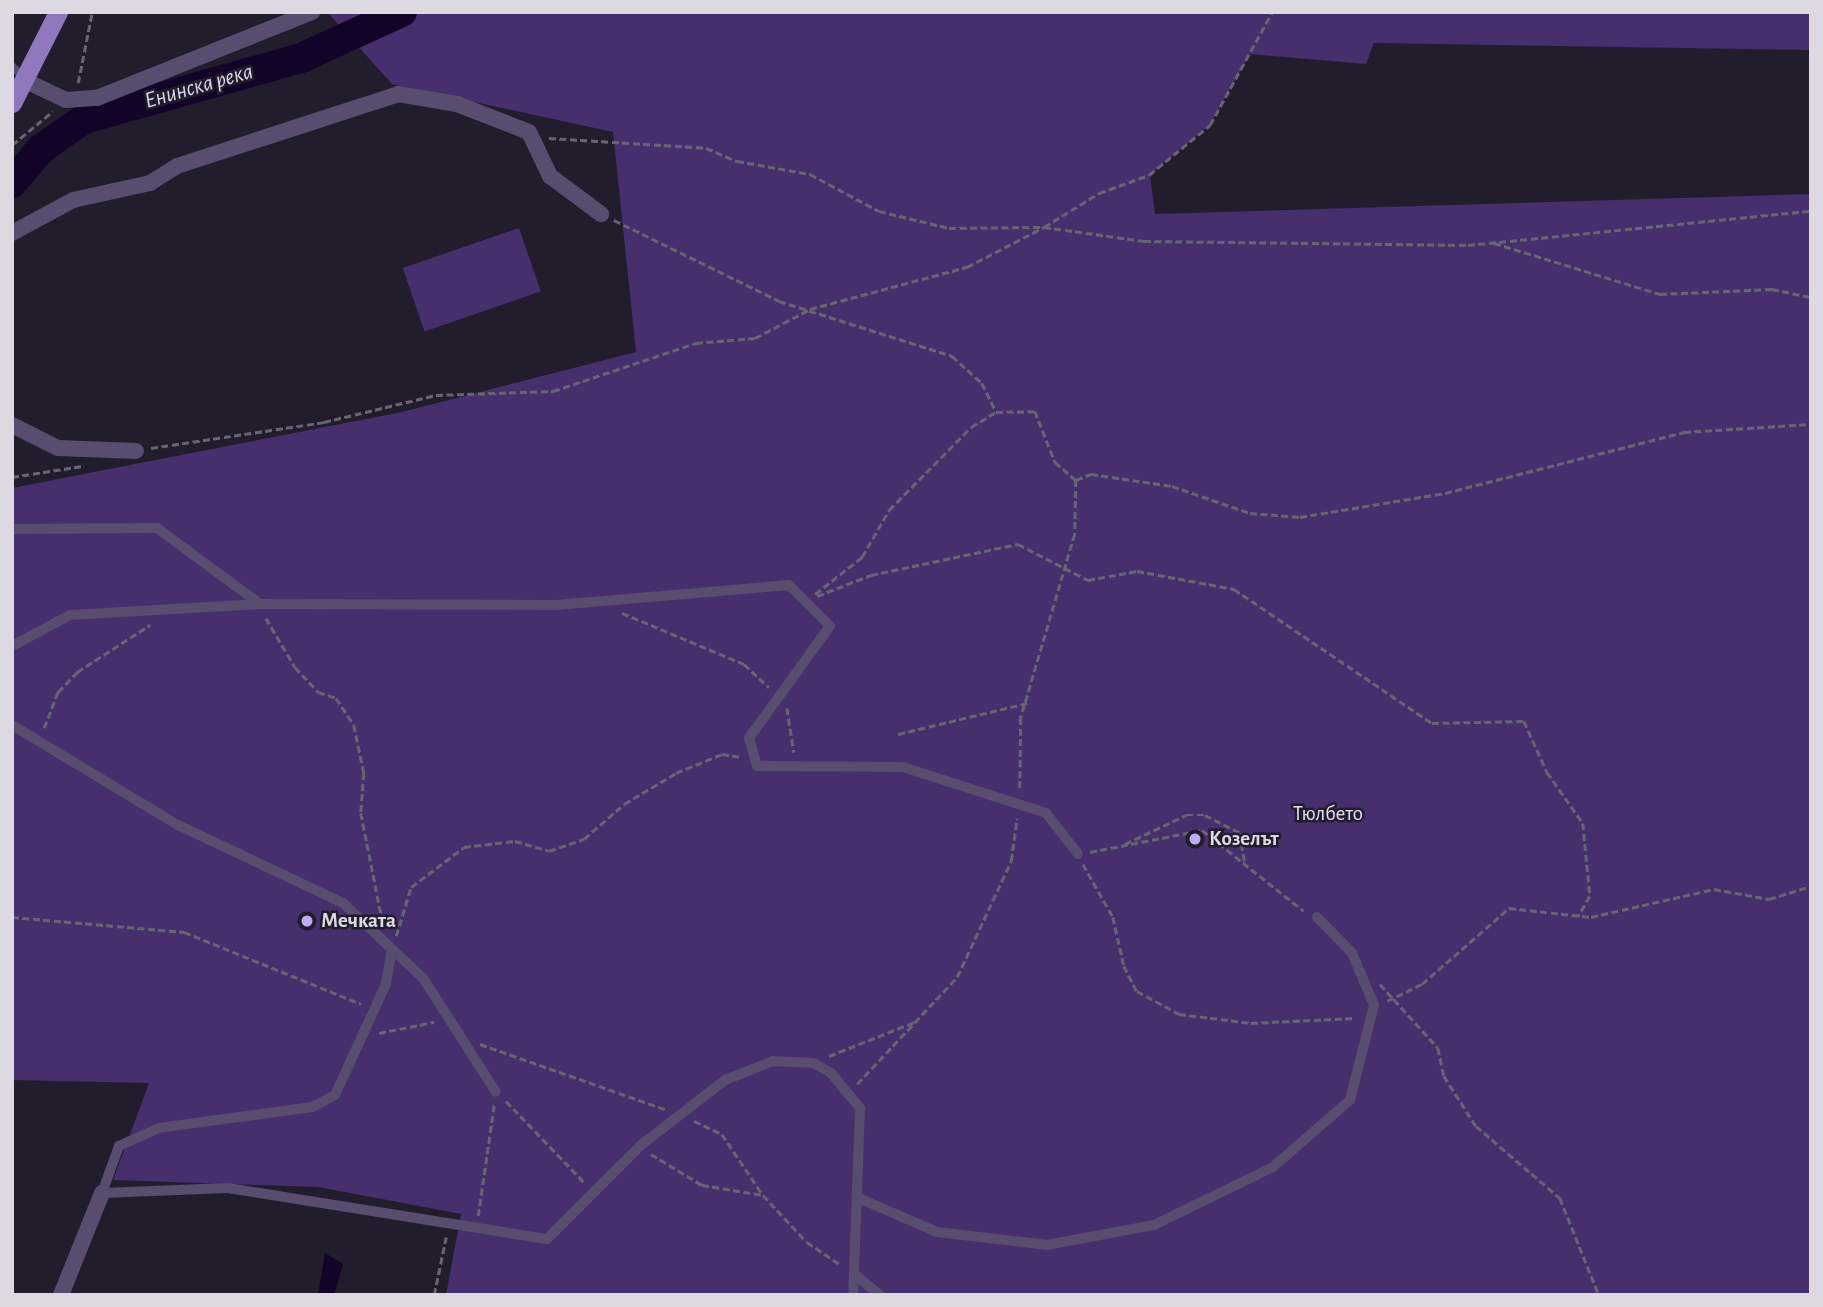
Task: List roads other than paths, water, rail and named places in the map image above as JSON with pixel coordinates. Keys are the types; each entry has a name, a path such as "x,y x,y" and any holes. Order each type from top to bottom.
{"main road":[{"path":"12,103 28,82 58,12"}],"street":[{"path":"28,82 66,100 97,98 312,12"},
{"path":"12,233 73,200 150,183 177,166 398,94 457,104 529,132 550,176 601,214"},
{"path":"12,425 58,449 136,451"},
{"path":"12,529 157,528 260,604"},
{"path":"12,646 71,615 260,604 605,601 789,585 809,599 830,626 749,738 757,765 903,767 1019,800 1046,813 1078,854"},
{"path":"12,725 44,740 178,825 343,903 423,978 496,1091"},
{"path":"861,1199 937,1232 1046,1245 1154,1225 1273,1167 1350,1100 1374,1005 1352,953 1317,917"},
{"path":"61,1295 103,1193 119,1146 198,1119 312,1107 335,1095 361,1048 376,1009 389,946"},
{"path":"103,1193 228,1188 547,1239 641,1145 725,1080 761,1065 813,1063 850,1092 860,1108 861,1199 853,1295"},
{"path":"854,1274 880,1295"}],"lane":[{"path":"12,66 28,82"}],"waterway":[{"name":"Енинска река","path":"12,183 41,149 84,119 301,58 402,12"}],"place":[{"name":"Козелът","path":"1195,839"},
{"name":"Мечката","path":"307,921"}],"park label":[{"name":"Тюлбето","path":"1328,814"}]}
